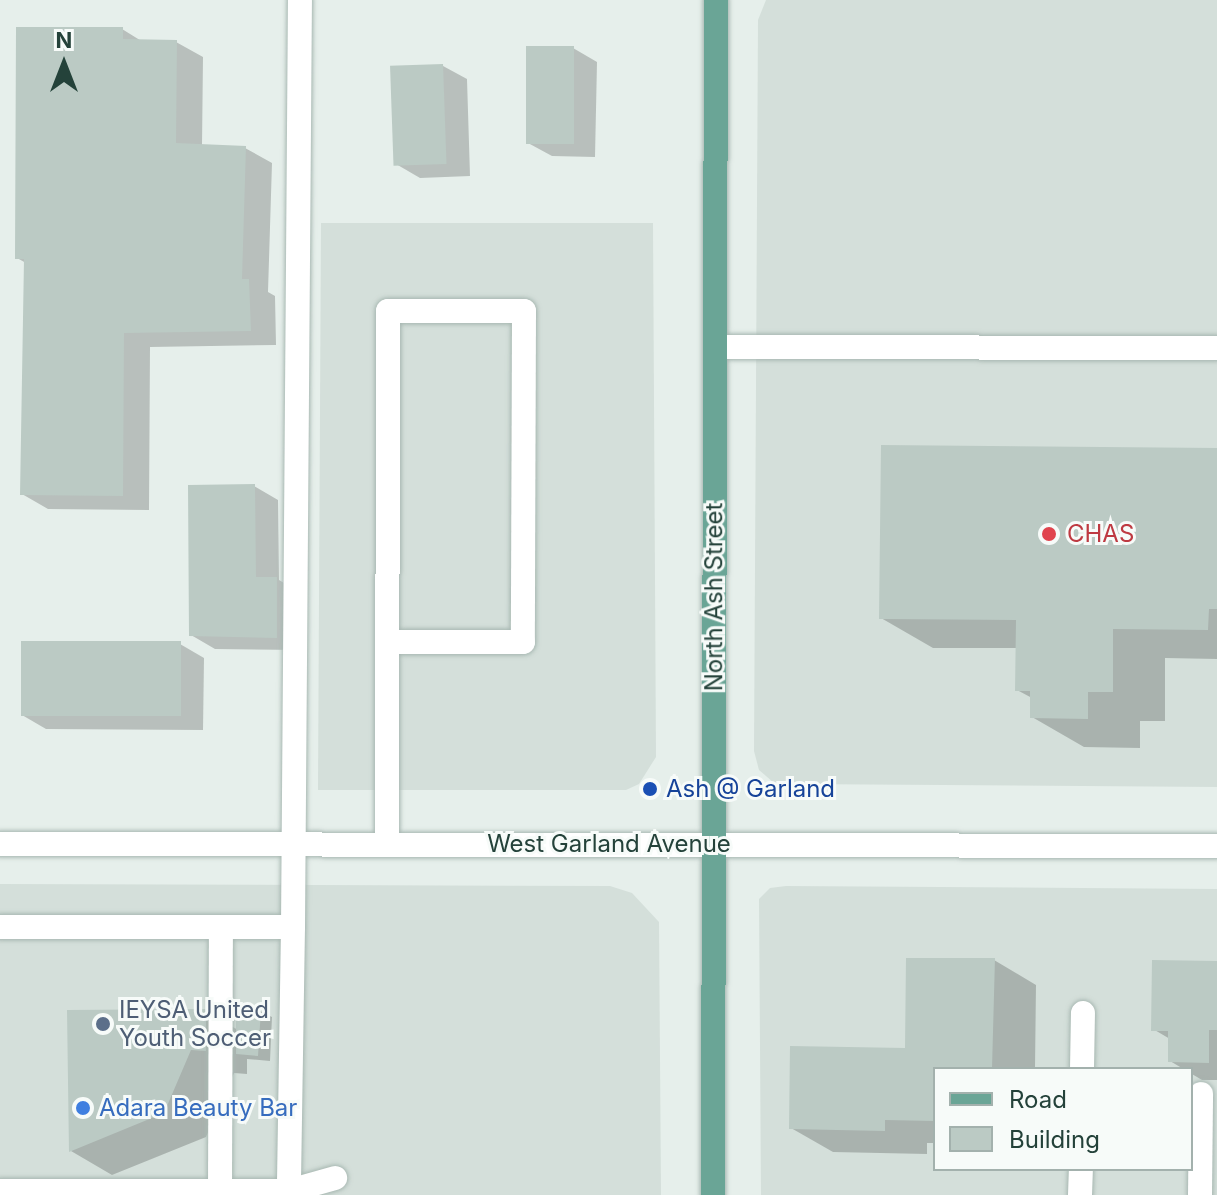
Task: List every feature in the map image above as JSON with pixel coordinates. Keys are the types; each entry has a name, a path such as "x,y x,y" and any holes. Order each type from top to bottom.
{"main road":[{"name":"North Ash Street","path":"713,1195 716,0"}],"street":[{"path":"289,1193 296,845 300,0"},
{"path":"387,642 523,642 524,311 388,311 387,642 387,845"},
{"path":"715,347 1217,348"},
{"name":"West Garland Avenue","path":"0,844 1217,846"},
{"path":"0,927 293,927"},
{"path":"220,1191 221,927"},
{"path":"1082,1067 1083,1013"},
{"path":"1200,1195 1201,1094"},
{"path":"1080,1195 1081,1171"},
{"path":"0,1191 289,1193 335,1178"}],"shaded area":[{"path":"766,0 1217,0 1217,787 792,784 774,783 759,770 754,751 758,20"},
{"path":"321,223 653,223 656,757 639,784 626,790 318,790"},
{"path":"0,884 610,886 632,893 659,922 661,1195 0,1195"},
{"path":"786,886 1217,889 1217,1195 761,1195 759,899 770,888"}],"building":[{"path":"16,27 123,27 123,39 177,40 176,143 246,146 242,279 249,279 251,331 124,333 123,496 20,495 24,259 15,259"},
{"path":"526,46 574,46 574,144 526,144"},
{"path":"443,64 446,164 394,166 390,66"},
{"name":"CHAS","path":"881,445 1217,448 1217,609 1209,609 1208,630 1113,629 1113,692 1088,692 1088,719 1030,718 1030,691 1015,691 1016,620 879,619"},
{"path":"255,484 256,577 277,577 277,638 189,636 188,485"},
{"path":"21,641 181,641 181,716 21,716"},
{"path":"906,958 995,958 992,1067 933,1067 933,1121 885,1120 885,1131 789,1129 790,1046 905,1048"},
{"path":"1152,960 1217,961 1217,1030 1209,1030 1209,1063 1168,1062 1168,1031 1151,1031"},
{"path":"206,1009 206,1051 191,1050 164,1113 69,1152 67,1010"},
{"path":"236,1009 261,1009 258,1056 236,1054"}],"place":[{"name":"CHAS","path":"1049,534"},
{"name":"Ash @ Garland","path":"650,789"},
{"name":"IEYSA United Youth Soccer","path":"103,1024"},
{"name":"Adara Beauty Bar","path":"83,1108"}]}
